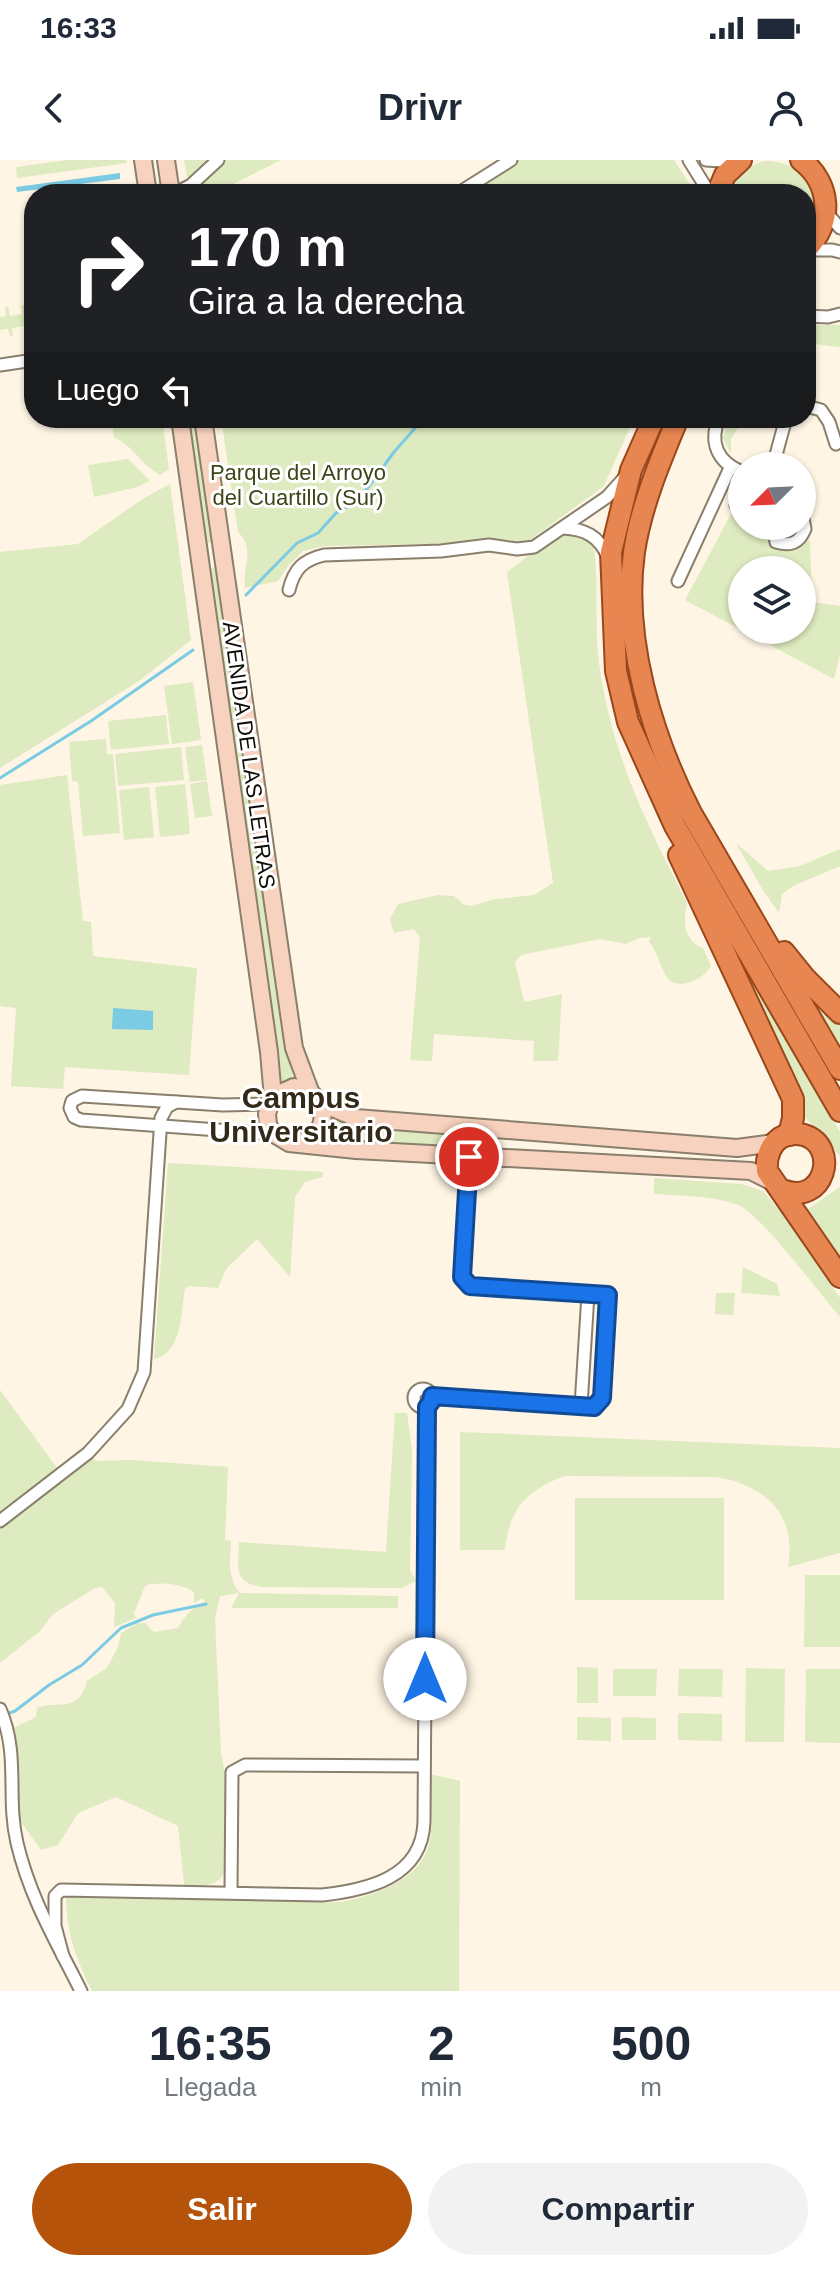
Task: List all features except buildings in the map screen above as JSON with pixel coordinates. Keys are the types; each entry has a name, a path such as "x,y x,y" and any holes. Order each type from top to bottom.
{"highway":[{"path":"801,160 813,171 825,194 826,212 816,238"},
{"path":"821,183 822,160"},
{"path":"721,184 725,175 739,161"},
{"path":"650,428 631,470 611,552 616,671 628,722 675,826 840,1111"},
{"path":"674,428 640,523 634,555 636,653 647,700 672,777 840,1069"},
{"path":"642,758 656,806 793,1099 793,1118 767,1162 778,1186 840,1277"},
{"path":"691,813 783,951 840,1013"},
{"path":"778,1186 803,1193 831,1176 826,1166 832,1157 810,1137 782,1139"}],"main road":[{"path":"143,160 147,184"},
{"path":"166,160 171,184"},
{"name":"AVENIDA DE LAS LETRAS","path":"181,428 269,1052 272,1101"},
{"name":"AVENIDA DE LAS LETRAS","path":"204,428 294,1048 315,1097"},
{"path":"778,1186 751,1171 469,1157 297,1143 284,1141 274,1134 267,1119 272,1101 290,1087 356,1118 737,1148 782,1139"},
{"path":"297,1143 309,1140 319,1131 324,1115 315,1097"}],"street":[{"path":"192,184 218,160"},
{"path":"689,160 704,184"},
{"path":"706,160 739,161"},
{"path":"472,184 507,161"},
{"path":"826,212 840,228"},
{"path":"816,250 840,252"},
{"path":"816,316 840,314"},
{"path":"0,365 24,361"},
{"path":"816,409 821,410 829,422 836,444"},
{"path":"715,428 714,444 728,461"},
{"path":"777,452 783,428"},
{"path":"289,590 293,574 307,559 324,555 441,551 489,545 517,549 534,547 607,497 631,470"},
{"path":"678,581 728,485"},
{"path":"562,528 579,528 589,533 603,546 611,565"},
{"path":"776,540 787,545 798,540"},
{"path":"199,556 223,552"},
{"path":"272,1101 223,1105 82,1096 70,1104 71,1114 81,1120 274,1134"},
{"path":"0,1521 88,1453 128,1409 144,1372 160,1125 163,1112 176,1102"},
{"path":"63,1956 54,1911 55,1896 61,1890 322,1895 359,1891 381,1883 400,1871 417,1852 423,1836 426,1403 594,1407 602,1398 608,1295 470,1286 462,1277 469,1157"},
{"path":"581,1406 588,1294"},
{"path":"0,1709 12,1747 13,1815 17,1843 43,1922 81,1991"},
{"path":"231,1892 232,1772 245,1765 424,1766"}],"green space":[{"path":"68,160 126,160 127,163 17,178 16,167"},
{"path":"184,160 213,160 193,178 187,177"},
{"path":"223,160 281,160 233,184 196,184"},
{"path":"517,160 674,160 690,184 479,184"},
{"path":"764,161 785,164 803,175 810,184 733,184 752,166"},
{"path":"21,305 24,305 24,326 12,328 13,336 10,336 8,329 0,330 0,317 6,316 5,307 8,307 10,316 22,314"},
{"path":"816,325 840,325 840,347 816,344"},
{"path":"113,428 163,428 169,469 160,475 114,437"},
{"path":"187,428 199,428 215,540 207,544 203,541"},
{"name":"Parque del Arroyo del Cuartillo (Sur)","path":"222,428 630,428 604,486 530,540 521,543 495,539 435,544 324,546 303,551 278,581 245,588 247,552 238,532"},
{"path":"726,428 738,428 731,439 730,452 723,438"},
{"path":"128,459 150,481 94,497 88,465"},
{"path":"170,484 191,640 139,681 0,768 0,552 78,544 144,498"},
{"path":"728,519 728,540 810,540 811,556 728,556 728,623 685,600"},
{"path":"575,532 594,547 599,663 621,758 644,815 687,903 685,923 688,935 703,948 711,966 693,981 673,982 664,972 649,942 651,937 626,944 600,939 521,955 515,962 524,1002 562,994 558,1061 533,1061 534,1041 434,1034 432,1061 410,1060 420,938 414,929 394,933 390,919 398,904 438,895 454,896 464,905 472,906 495,899 534,895 553,883 507,572 548,542"},
{"path":"216,566 220,569 293,1080 278,1083 207,572"},
{"path":"816,603 840,606 840,654 834,679 768,644 816,644"},
{"path":"193,682 201,740 172,744 164,686"},
{"path":"166,715 169,744 111,750 108,721"},
{"path":"106,739 107,754 113,754 120,833 83,836 78,782 72,781 69,742"},
{"path":"202,745 207,780 190,782 185,747"},
{"path":"181,747 184,780 118,786 115,754"},
{"path":"67,775 83,921 91,922 93,956 197,968 189,1075 65,1067 63,1089 11,1086 16,1008 0,1006 0,785"},
{"path":"207,781 212,816 195,818 190,784"},
{"path":"185,784 190,834 160,837 155,787"},
{"path":"149,787 154,837 124,840 119,790"},
{"path":"736,843 768,871 800,866 840,849 840,866 793,886 782,894 779,913"},
{"path":"714,914 840,1132 840,1156 803,1115"},
{"path":"807,994 840,1019 840,1051"},
{"path":"331,1116 356,1124 451,1131 450,1148 321,1139"},
{"path":"168,1163 323,1172 323,1177 305,1182 295,1197 290,1277 257,1239 226,1269 218,1288 185,1288 175,1340 171,1349 154,1359"},
{"path":"654,1178 741,1184 763,1191 840,1298 840,1317 776,1239 750,1213 740,1206 720,1200 654,1194"},
{"path":"840,1187 840,1269 802,1213"},
{"path":"743,1267 777,1284 780,1296 741,1293"},
{"path":"716,1293 735,1293 733,1315 715,1314"},
{"path":"0,1390 63,1476 88,1457 97,1461 132,1460 228,1467 225,1540 231,1541 231,1575 240,1593 398,1596 398,1608 231,1608 239,1593 220,1596 215,1619 221,1753 226,1779 225,1871 218,1881 184,1885 178,1826 116,1797 78,1813 58,1845 41,1850 21,1822 17,1812 11,1729 36,1717 37,1708 66,1704 79,1698 87,1681 107,1668 118,1647 121,1633 138,1623 145,1623 154,1632 178,1628 189,1613 205,1603 203,1598 194,1603 194,1592 184,1587 150,1584 145,1586 134,1613 136,1618 114,1627 115,1603 102,1587 95,1588 53,1614 40,1631 0,1663"},
{"path":"395,1413 407,1413 412,1450 410,1570 416,1581 402,1588 264,1587 242,1578 238,1567 239,1542 386,1552"},
{"path":"460,1432 840,1448 840,1553 788,1567 788,1532 774,1506 750,1487 717,1477 564,1476 539,1488 522,1503 511,1523 505,1550 460,1550"},
{"path":"575,1498 724,1498 724,1600 575,1600"},
{"path":"805,1575 840,1575 840,1647 804,1647"},
{"path":"577,1667 598,1668 598,1703 577,1703"},
{"path":"746,1668 785,1669 784,1742 745,1742"},
{"path":"613,1669 657,1669 656,1696 613,1696"},
{"path":"679,1669 723,1669 722,1697 678,1696"},
{"path":"806,1669 840,1669 840,1743 805,1742"},
{"path":"678,1713 722,1714 722,1741 678,1740"},
{"path":"577,1717 611,1718 611,1741 577,1740"},
{"path":"622,1717 656,1718 656,1740 622,1740"},
{"path":"430,1774 460,1781 459,1991 92,1991 73,1945 66,1896 342,1902 368,1895 406,1877 424,1857 431,1829"}],"water":[{"path":"120,173 120,179 80,184 38,184"},
{"path":"113,1008 153,1011 153,1030 112,1029"}],"waterway":[{"path":"246,595 297,543 318,533 336,513 358,501 415,428"},
{"path":"0,778 91,721 193,650"},
{"path":"4,1715 15,1711 82,1665 121,1628 153,1615 206,1604"}],"district":[{"name":"Campus Universitario","path":"301,1114"}],"route":[{"path":"425,1679 427,1407 432,1396 594,1407 602,1398 608,1295 470,1286 462,1277 469,1157"}]}
